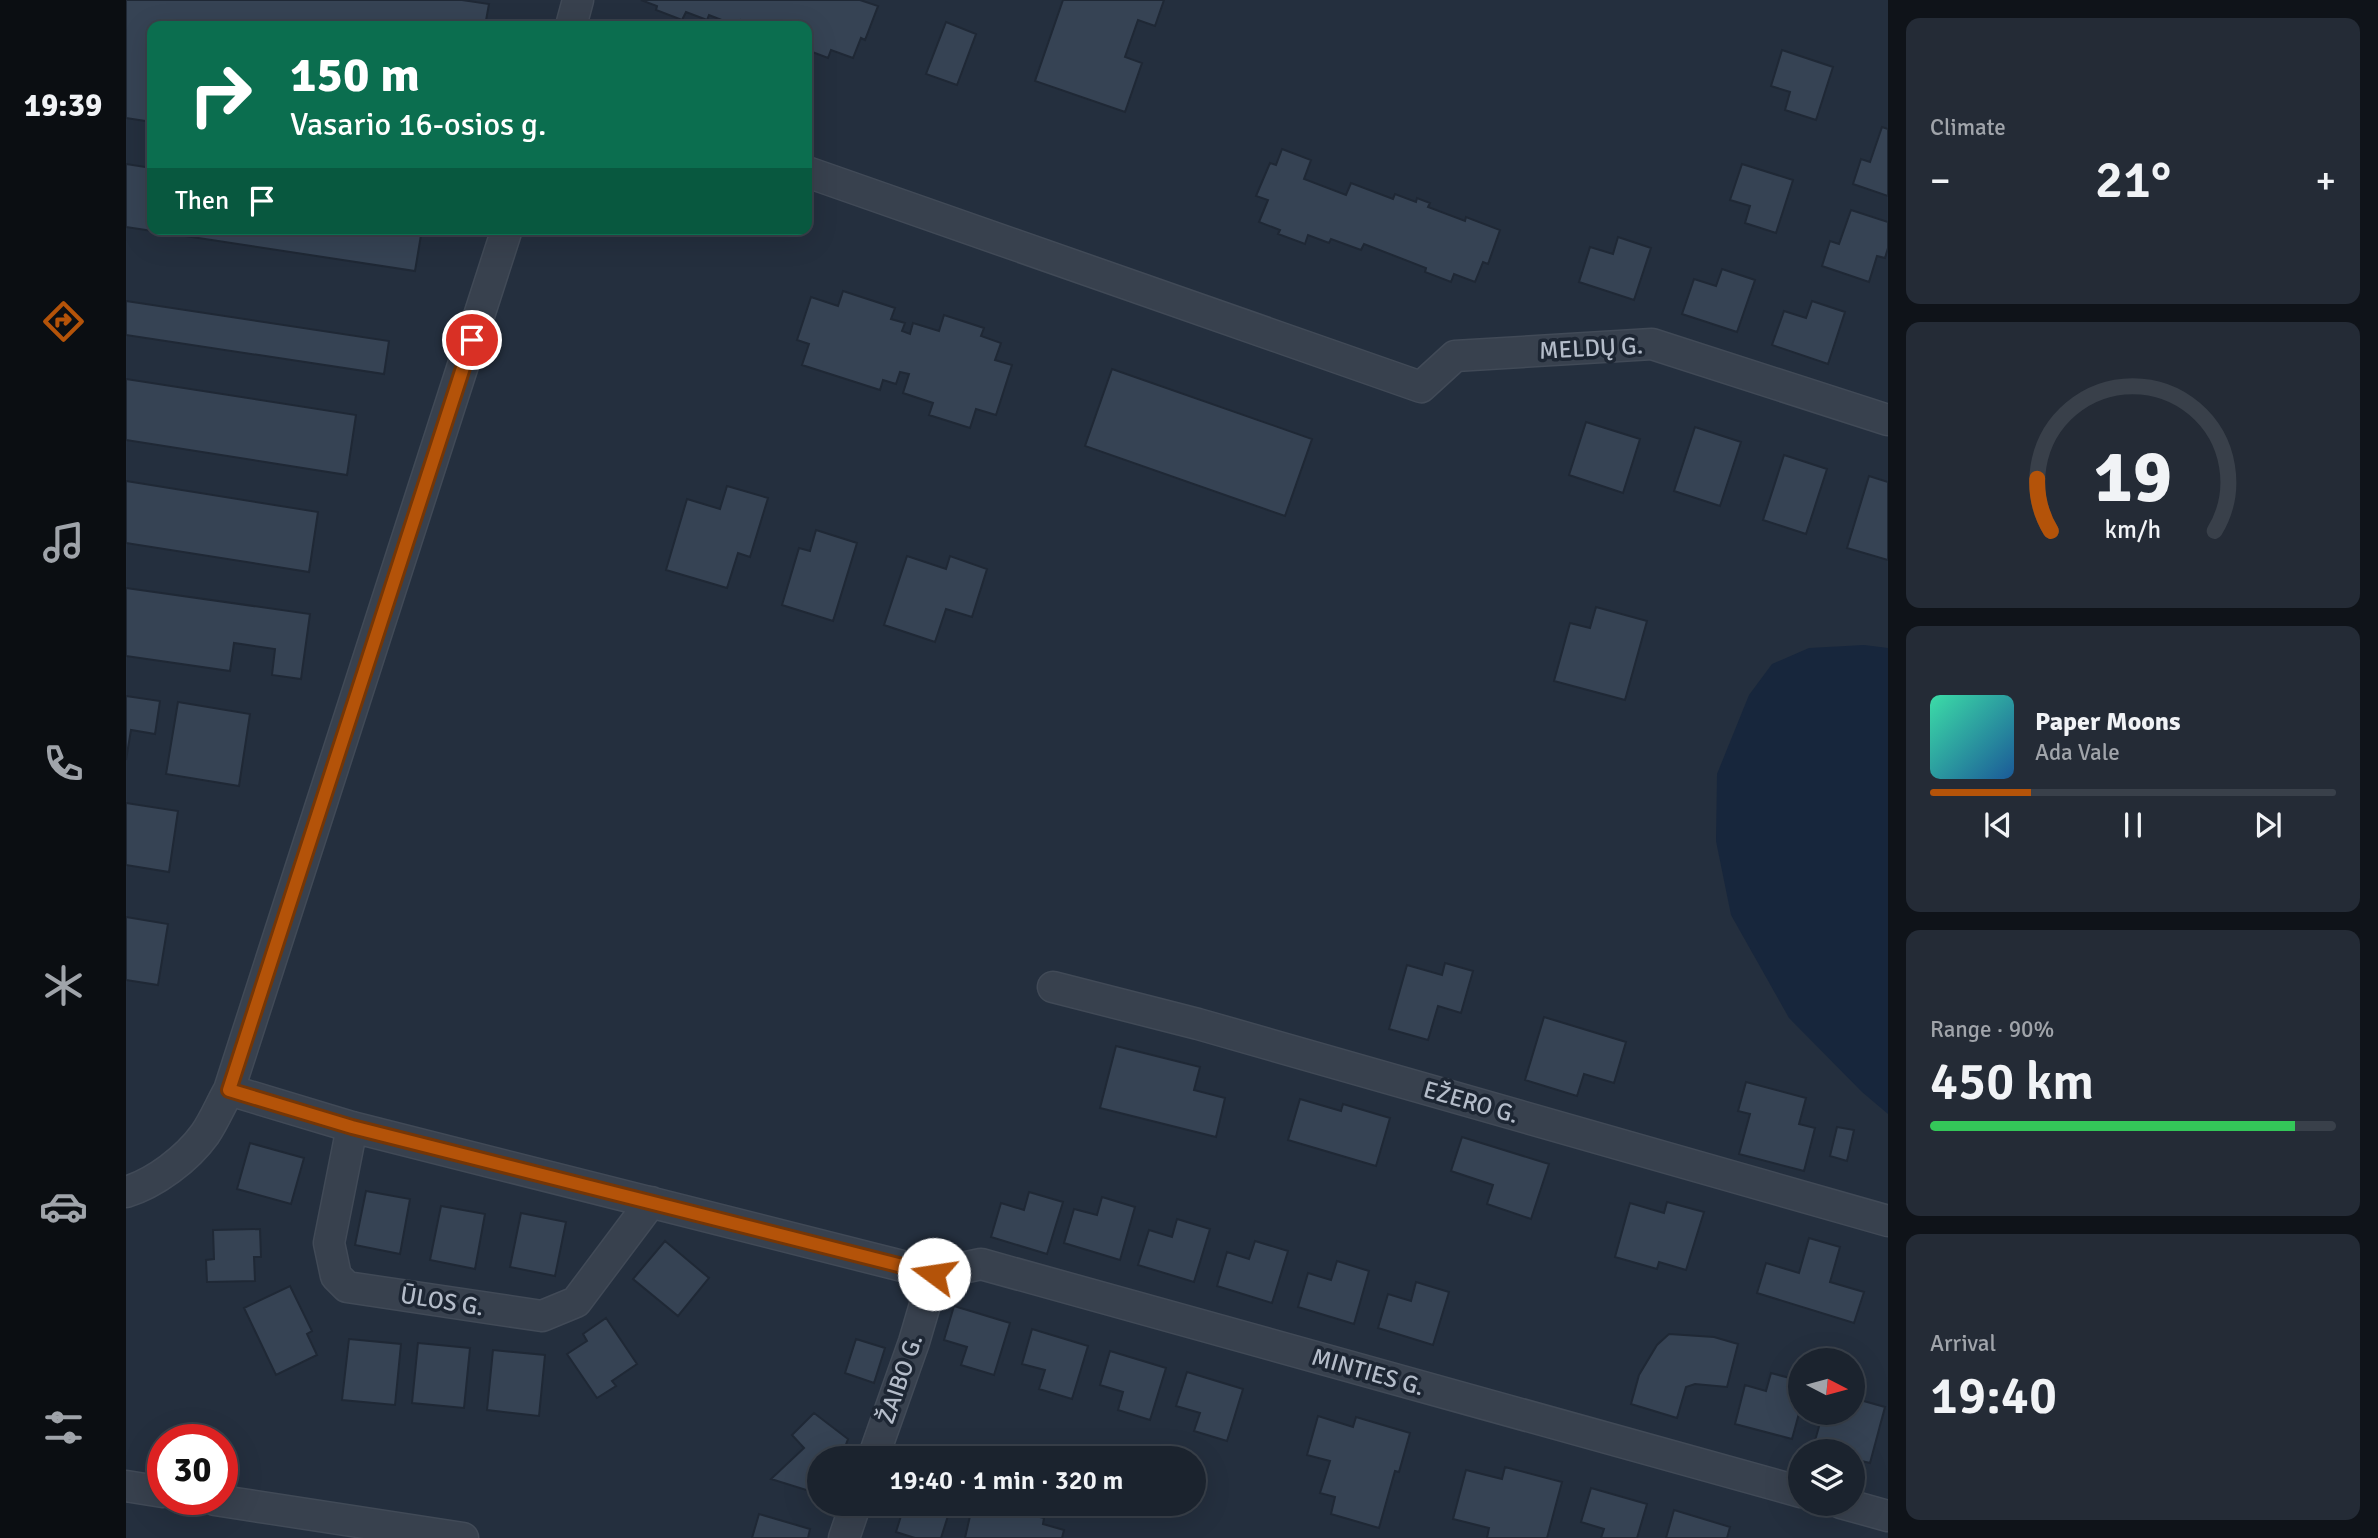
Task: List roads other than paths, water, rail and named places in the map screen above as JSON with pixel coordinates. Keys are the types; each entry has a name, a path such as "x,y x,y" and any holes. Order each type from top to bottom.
{"street":[{"path":"572,21 578,0"},
{"name":"MELDŲ G.","path":"812,174 1421,387 1455,356 1652,344 1888,420"},
{"path":"126,1192 139,1188 175,1165 205,1134 229,1090 506,235"},
{"name":"EŽERO G.","path":"1052,987 1212,1028 1888,1221"},
{"path":"229,1090 352,1127 934,1274"},
{"name":"ŪLOS G.","path":"352,1127 329,1242 336,1276 347,1287 542,1316 576,1302 651,1202"},
{"name":"MINTIES G.","path":"934,1274 981,1264 1788,1488"},
{"name":"ŽAIBO G.","path":"877,1446 914,1342 934,1274"},
{"path":"126,1486 147,1489"},
{"path":"238,1504 463,1538"},
{"path":"1865,1510 1888,1516"},
{"path":"844,1538 852,1516"}],"water":[{"path":"1864,645 1888,648 1888,1114 1862,1092 1789,1018 1731,915 1716,841 1717,774 1749,695 1772,664 1809,648"}]}
